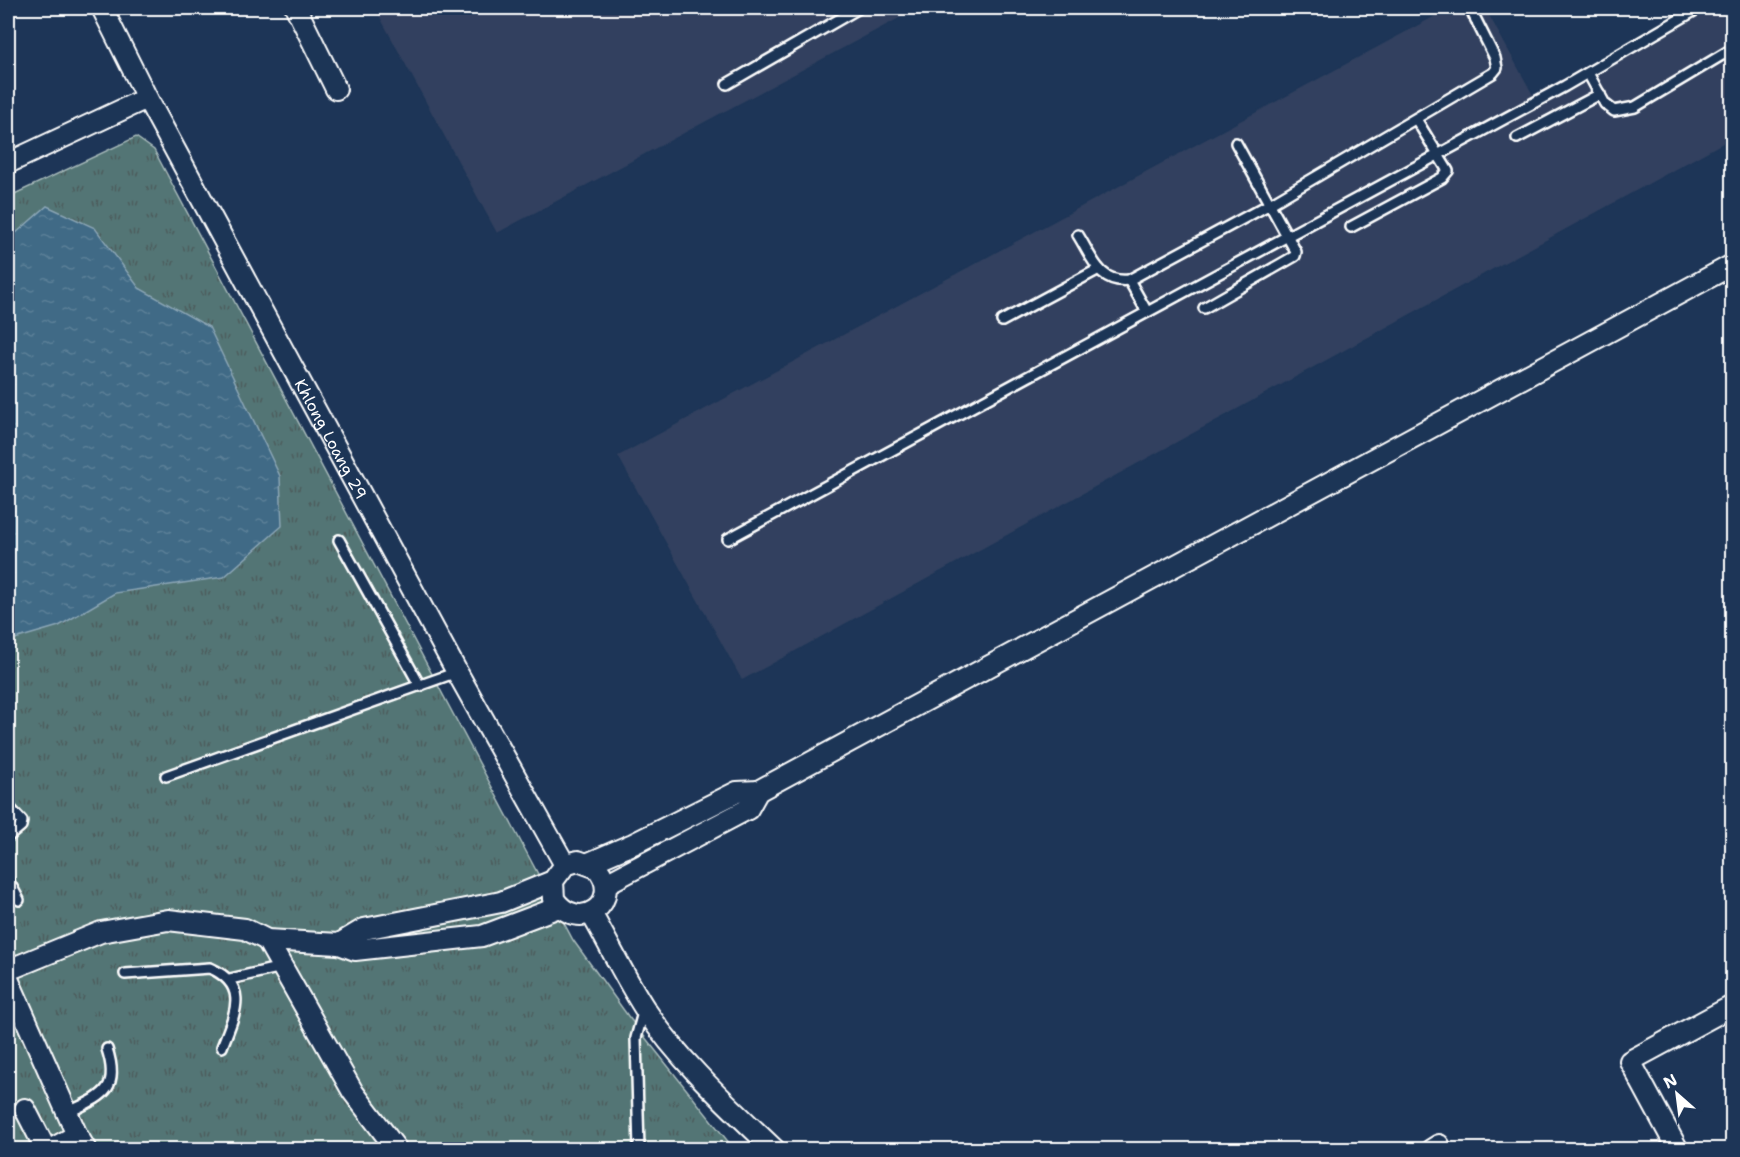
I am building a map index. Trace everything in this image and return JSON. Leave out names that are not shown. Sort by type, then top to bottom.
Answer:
[{"type":"street","name":"Khlong Loang 29","points":[[102,8],[147,98],[457,672],[559,873]]},
{"type":"street","points":[[296,8],[336,89]]},
{"type":"street","points":[[8,163],[147,98]]},
{"type":"street","points":[[589,863],[633,844],[737,792],[758,791],[1732,265]]},
{"type":"street","points":[[606,884],[748,809],[758,791]]},
{"type":"street","points":[[339,944],[364,929],[501,902],[578,861],[589,863],[597,868],[606,884],[601,905],[591,913],[579,916],[567,913],[559,907],[552,890],[559,873]]},
{"type":"street","points":[[8,970],[101,932],[168,920],[245,929],[267,940],[339,944],[355,950],[482,936],[559,907]]},
{"type":"street","points":[[591,913],[644,1008],[682,1056],[775,1149]]},
{"type":"street","points":[[267,940],[353,1092],[397,1149]]},
{"type":"street","points":[[8,979],[82,1142],[48,1149],[25,1109]]},
{"type":"street","points":[[1678,1149],[1630,1061],[1732,1006]]},
{"type":"street","points":[[1431,1149],[1439,1145],[1441,1149]]},
{"type":"lane","points":[[727,84],[859,8]]},
{"type":"lane","points":[[728,539],[1588,73],[1699,8]]},
{"type":"lane","points":[[1078,235],[1099,269],[1108,278],[1117,282],[1130,280],[1270,204],[1487,78],[1497,68],[1495,58],[1471,10]]},
{"type":"lane","points":[[1588,73],[1605,104],[1614,111],[1635,107],[1732,49]]},
{"type":"lane","points":[[1517,138],[1600,94]]},
{"type":"lane","points":[[1351,227],[1442,178],[1448,171],[1416,119]]},
{"type":"lane","points":[[1204,308],[1295,256],[1296,252],[1236,143]]},
{"type":"lane","points":[[1002,321],[1099,269]]},
{"type":"lane","points":[[1130,280],[1147,312]]},
{"type":"lane","points":[[339,540],[420,686]]},
{"type":"lane","points":[[166,776],[457,672]]},
{"type":"lane","points":[[8,806],[22,821],[21,826],[8,837]]},
{"type":"lane","points":[[8,880],[19,900]]},
{"type":"lane","points":[[230,979],[282,967]]},
{"type":"lane","points":[[126,974],[210,968],[230,979],[235,988],[235,1014],[222,1047]]},
{"type":"lane","points":[[639,1149],[636,1038],[644,1008]]},
{"type":"lane","points":[[67,1113],[102,1096],[111,1084],[114,1074],[107,1049]]},
{"type":"shaded area","points":[[375,8],[918,8],[497,233]]},
{"type":"shaded area","points":[[1450,8],[1485,8],[1533,95],[1694,8],[1732,8],[1732,138],[742,680],[618,456]]},
{"type":"green space","points":[[136,137],[154,150],[573,940],[628,1016],[734,1149],[8,1149],[8,197]]},
{"type":"water","points":[[47,206],[95,228],[139,288],[209,327],[280,476],[282,526],[224,577],[115,593],[59,626],[8,641],[8,240]]}]
